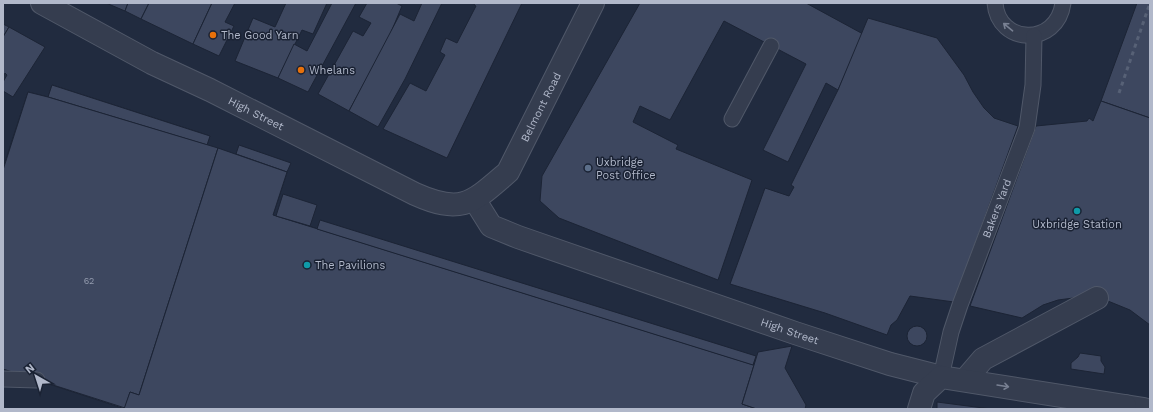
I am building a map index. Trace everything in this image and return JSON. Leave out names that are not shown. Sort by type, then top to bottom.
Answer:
[{"type":"street","name":"High Street","points":[[42,3],[152,63],[216,93],[421,197],[447,206],[475,200],[491,226],[518,237],[774,326],[890,364],[941,377],[1131,408]]},
{"type":"street","name":"Belmont Road","points":[[475,200],[508,172],[593,3]]},
{"type":"street","points":[[965,380],[983,359],[1097,298]]},
{"type":"street","points":[[919,409],[924,393],[941,377]]},
{"type":"lane","points":[[996,3],[996,11],[1002,22],[1011,30],[1022,35],[1034,36],[1051,28],[1061,12],[1063,3]]},
{"type":"lane","name":"Bakers Yard","points":[[941,377],[951,332],[960,305],[1027,128],[1033,85],[1034,36]]},
{"type":"lane","points":[[732,119],[771,46]]},
{"type":"lane","points":[[3,379],[37,380]]},
{"type":"building","points":[[106,3],[128,3],[125,11]]},
{"type":"building","points":[[128,3],[149,3],[141,19],[125,11]]},
{"type":"building","points":[[149,3],[212,3],[193,44],[141,19]]},
{"type":"building","name":"The Good Yarn","points":[[212,3],[235,3],[225,22],[234,26],[219,56],[193,44]]},
{"type":"building","points":[[286,3],[327,3],[313,34],[302,30],[278,78],[235,61],[253,18],[275,27]]},
{"type":"building","points":[[332,3],[356,3],[308,92],[278,78],[294,44],[307,51]]},
{"type":"building","points":[[367,3],[396,3],[402,6],[389,37],[349,111],[318,94],[353,31],[363,36],[371,23],[359,17]]},
{"type":"building","points":[[422,3],[442,3],[405,79],[378,127],[349,111],[400,14],[414,21]]},
{"type":"building","points":[[475,3],[522,3],[447,158],[383,129],[410,83],[426,91],[445,55],[440,52],[446,38],[457,43],[476,6],[474,5]]},
{"type":"building","points":[[640,3],[806,3],[863,34],[838,90],[826,83],[788,162],[763,150],[806,64],[724,21],[670,120],[640,106],[633,122],[678,145],[676,149],[752,180],[718,280],[559,218],[540,201],[542,176]]},
{"type":"building","points":[[1137,3],[1150,3],[1150,118],[1101,101]]},
{"type":"building","points":[[868,18],[937,38],[964,75],[984,108],[994,118],[1018,126],[954,302],[910,296],[897,320],[891,325],[887,335],[825,313],[730,284],[765,188],[789,196],[794,187],[791,185],[838,90]]},
{"type":"building","points":[[3,24],[9,27],[3,37]]},
{"type":"building","points":[[9,27],[45,47],[13,97],[3,91],[3,82],[7,75],[5,73],[3,77],[3,37]]},
{"type":"building","name":"The Pavilions","points":[[52,85],[210,136],[207,145],[287,172],[273,215],[754,365],[742,404],[757,409],[125,409],[3,369],[3,168],[28,92],[48,97]]},
{"type":"building","points":[[52,85],[210,136],[207,145],[48,97]]},
{"type":"building","points":[[28,92],[218,148],[139,395],[130,392],[125,408],[3,369],[3,170]]},
{"type":"building","name":"Uxbridge Station","points":[[1101,101],[1150,118],[1150,325],[1130,310],[1103,299],[1081,297],[1058,300],[1043,305],[1022,318],[970,306],[1036,126],[1087,121],[1089,118],[1093,121]]},
{"type":"building","points":[[239,145],[291,163],[287,172],[236,154]]},
{"type":"building","name":"The Pavilions","points":[[218,148],[287,172],[273,215],[754,365],[742,404],[757,409],[124,409],[130,392],[139,395]]},
{"type":"building","points":[[283,194],[317,205],[310,226],[276,216]]},
{"type":"building","points":[[320,220],[756,356],[753,365],[317,229]]},
{"type":"building","points":[[917,326],[924,329],[927,336],[924,343],[917,346],[910,343],[907,336],[910,329]]},
{"type":"building","points":[[792,346],[785,368],[806,405],[805,409],[757,409],[742,404],[758,352]]},
{"type":"building","points":[[1080,353],[1101,356],[1101,361],[1105,367],[1104,374],[1071,369],[1071,363]]},
{"type":"building","points":[[937,402],[991,409],[937,409]]},
{"type":"railway","points":[[1119,93],[1150,3]]},
{"type":"place","name":"The Good Yarn","points":[[213,35]]},
{"type":"place","name":"Whelans","points":[[301,70]]},
{"type":"place","name":"Uxbridge Post Office","points":[[588,168]]},
{"type":"place","name":"Uxbridge Station","points":[[1077,211]]},
{"type":"place","name":"The Pavilions","points":[[307,265]]}]
